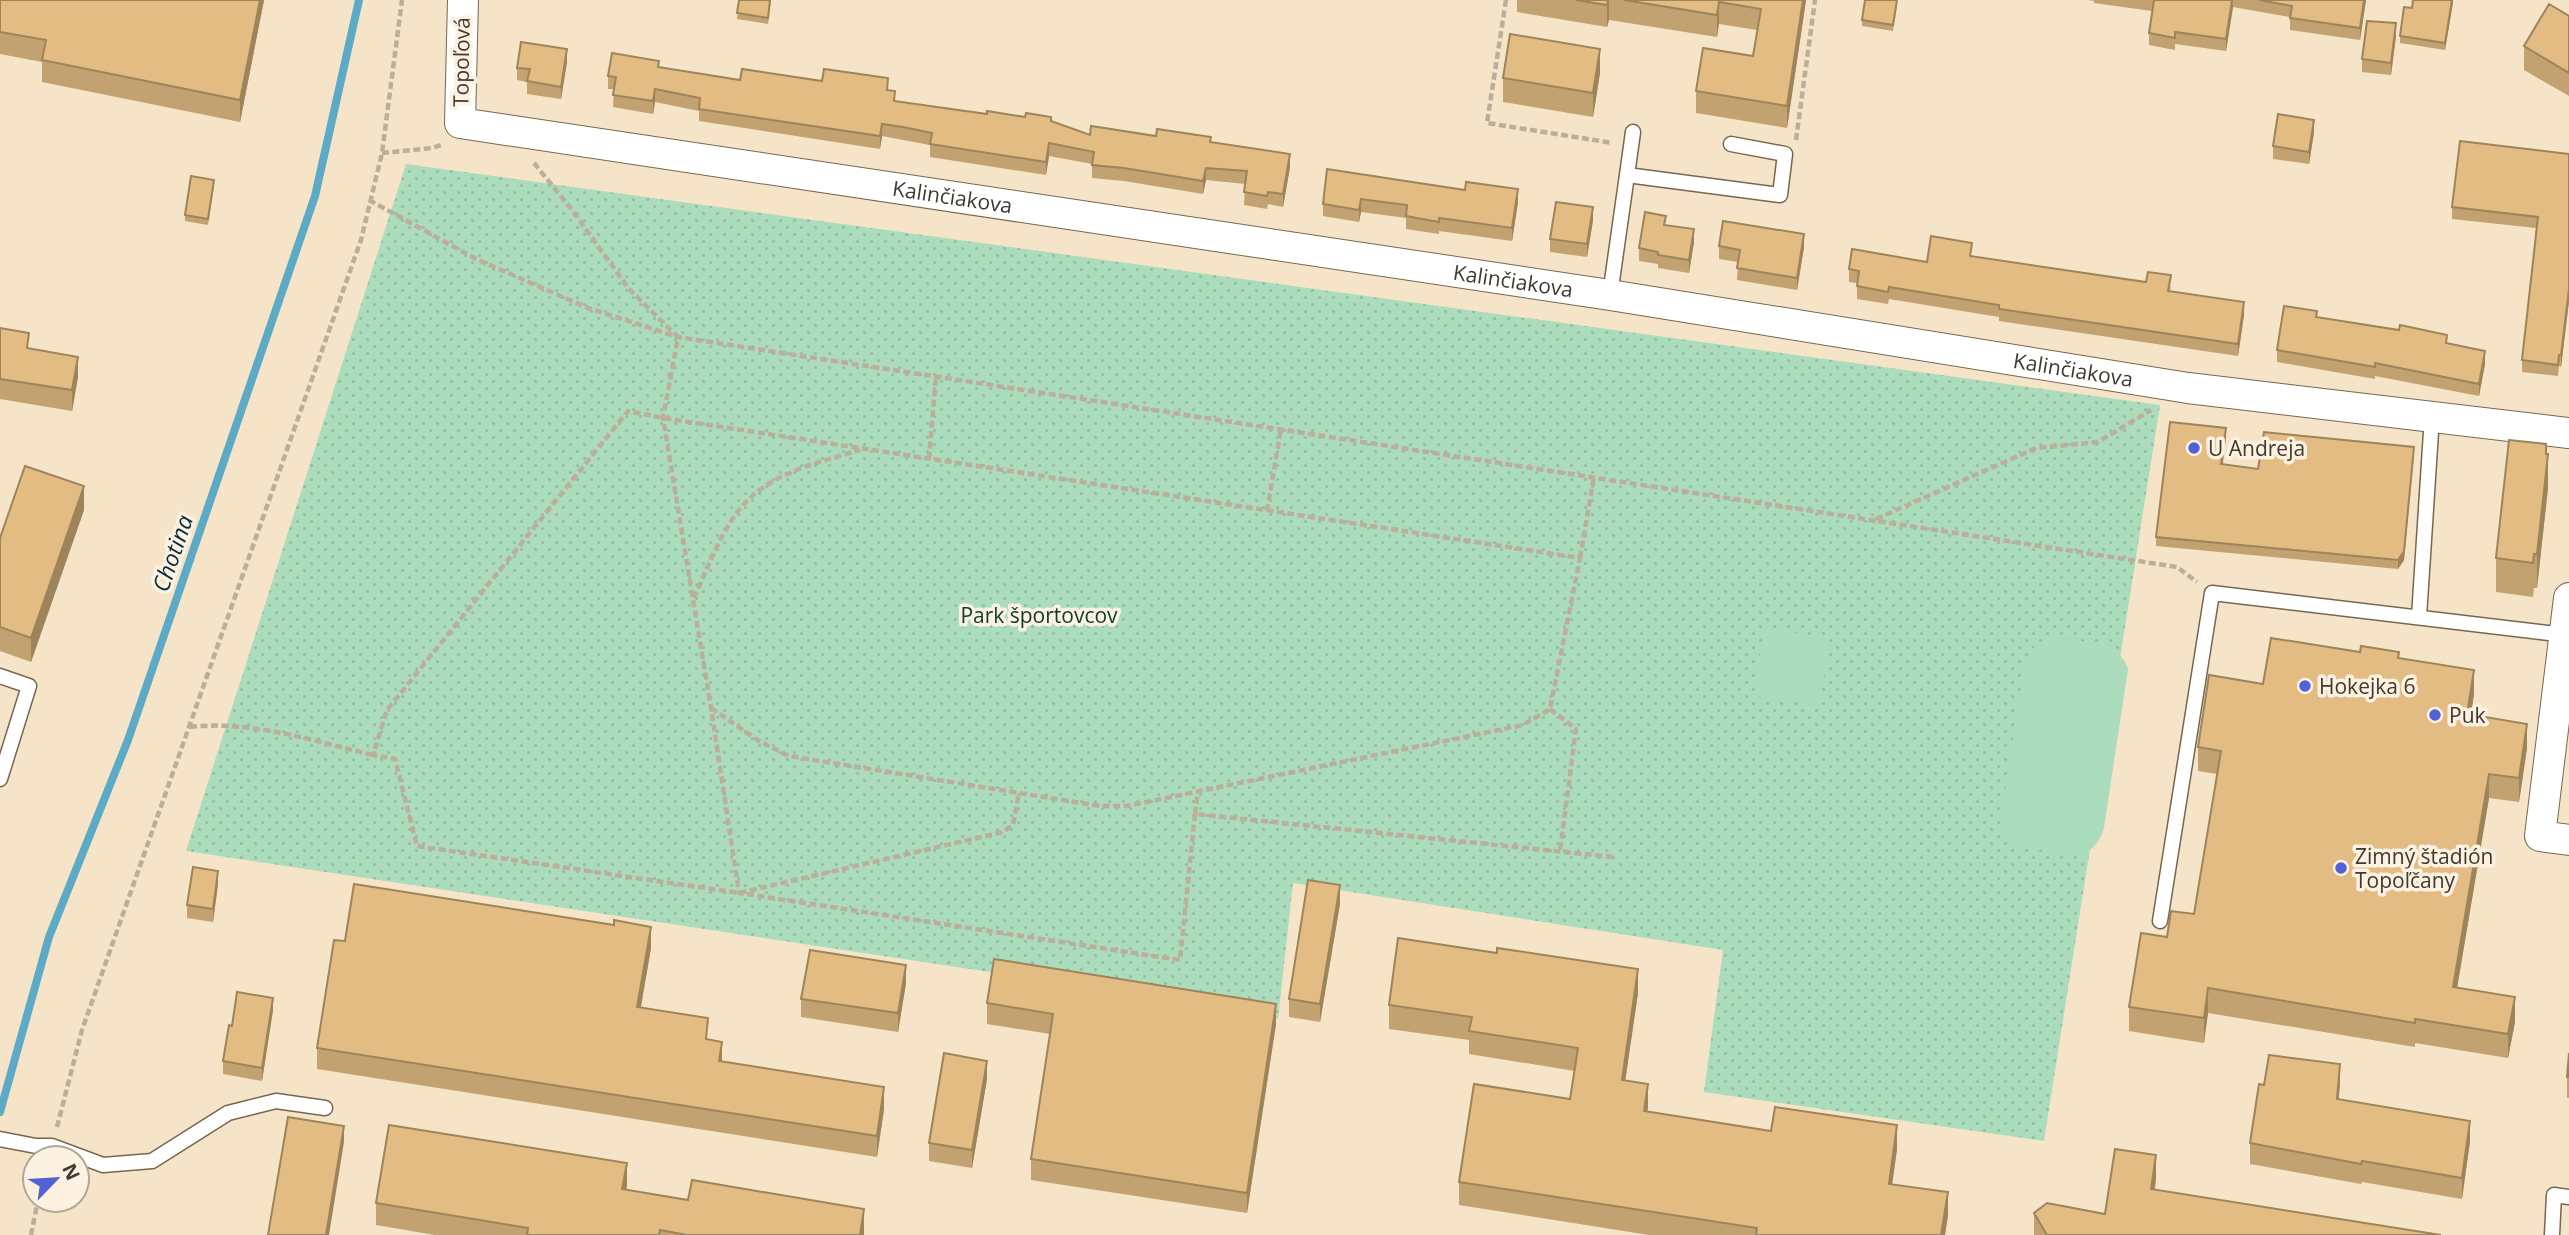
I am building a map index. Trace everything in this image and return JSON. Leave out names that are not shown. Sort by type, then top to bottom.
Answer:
[{"type":"street","name":"Topoľová","points":[[460,123],[463,0]]},
{"type":"street","name":"Kalinčiakova","points":[[460,123],[1610,295],[2188,388],[2569,433]]},
{"type":"street","points":[[2569,598],[2540,836],[2569,840]]},
{"type":"lane","points":[[1610,295],[1632,139]]},
{"type":"lane","points":[[1627,175],[1780,195],[1785,154],[1731,144]]},
{"type":"lane","points":[[2419,617],[2432,416]]},
{"type":"lane","points":[[2160,921],[2212,593],[2565,635]]},
{"type":"lane","points":[[0,676],[29,686],[0,779]]},
{"type":"lane","points":[[91,1161],[103,1165],[152,1161],[228,1113],[276,1101],[325,1108]]},
{"type":"lane","points":[[0,1139],[26,1144]]},
{"type":"lane","points":[[2552,1235],[2553,1195],[2569,1197]]},
{"type":"path","points":[[53,1144],[82,1030],[361,240],[382,153],[402,0]]},
{"type":"path","points":[[1506,0],[1487,124],[1632,139]]},
{"type":"path","points":[[1785,154],[1796,141],[1815,0]]},
{"type":"path","points":[[382,153],[432,148],[457,140],[460,123]]},
{"type":"path","points":[[513,132],[629,289],[678,337]]},
{"type":"path","points":[[369,200],[476,259],[588,308],[678,337],[2177,567],[2212,593]]},
{"type":"path","points":[[678,337],[663,418],[739,893]]},
{"type":"path","points":[[929,459],[936,377]]},
{"type":"path","points":[[1873,520],[2036,448],[2098,442],[2188,388]]},
{"type":"path","points":[[373,755],[387,710],[628,411],[1580,558]]},
{"type":"path","points":[[1267,511],[1281,429]]},
{"type":"path","points":[[693,599],[722,538],[751,496],[775,480],[804,466],[864,449]]},
{"type":"path","points":[[711,708],[760,741],[789,756],[1100,806],[1127,806],[1523,725],[1550,709],[1594,477]]},
{"type":"path","points":[[1550,709],[1576,729],[1560,851]]},
{"type":"path","points":[[190,727],[216,724],[248,727],[395,759],[417,846],[1180,960],[1198,792]]},
{"type":"path","points":[[739,893],[1003,831],[1013,825],[1019,793]]},
{"type":"path","points":[[1195,814],[1613,857]]},
{"type":"path","points":[[32,1235],[36,1214]]},
{"type":"green space","name":"Park športovcov","points":[[406,164],[2160,405],[2044,1141],[1704,1092],[1723,950],[1293,883],[1278,1019],[1003,974],[186,851]]},
{"type":"green space","points":[[1764,628],[1830,639],[1819,706],[1754,696]]},
{"type":"green space","points":[[2054,638],[2098,644],[2108,648],[2117,652],[2128,669],[2104,828],[2095,846],[2074,854],[2018,844],[2008,837],[2000,822],[2025,664],[2035,646]]},
{"type":"building","points":[[0,0],[260,0],[240,100],[42,60],[46,40],[0,32]]},
{"type":"building","points":[[739,0],[770,0],[768,18],[737,13]]},
{"type":"building","points":[[1576,0],[1608,0],[1607,5]]},
{"type":"building","points":[[1624,0],[1803,0],[1787,106],[1696,91],[1703,48],[1753,56],[1761,9],[1719,2],[1717,15]]},
{"type":"building","points":[[1865,0],[1897,0],[1893,25],[1862,20]]},
{"type":"building","points":[[2154,0],[2232,0],[2226,39],[2175,32],[2175,38],[2149,33]]},
{"type":"building","points":[[2259,0],[2364,0],[2360,28],[2290,18],[2292,6]]},
{"type":"building","points":[[2413,0],[2452,0],[2445,43],[2400,36],[2404,7],[2412,8]]},
{"type":"building","points":[[2549,4],[2569,16],[2569,73],[2524,46]]},
{"type":"building","points":[[2367,21],[2396,23],[2391,63],[2362,59]]},
{"type":"building","points":[[1510,34],[1600,49],[1593,93],[1503,78]]},
{"type":"building","points":[[521,42],[567,49],[561,87],[527,81],[530,69],[517,68]]},
{"type":"building","points":[[612,53],[659,61],[658,67],[740,80],[742,69],[822,81],[824,69],[888,78],[887,90],[895,91],[894,101],[987,114],[987,111],[1025,117],[1026,113],[1051,117],[1051,121],[1090,135],[1091,126],[1156,136],[1157,129],[1211,137],[1210,142],[1290,154],[1283,194],[1268,192],[1267,196],[1244,192],[1247,171],[1206,168],[1203,181],[1092,165],[1094,152],[1049,143],[1046,162],[930,144],[932,133],[903,127],[882,124],[880,136],[699,109],[700,98],[655,89],[653,101],[613,95],[616,77],[608,76]]},
{"type":"building","points":[[2278,114],[2314,120],[2309,152],[2273,146]]},
{"type":"building","points":[[2460,141],[2569,154],[2569,289],[2558,365],[2522,360],[2538,217],[2452,207]]},
{"type":"building","points":[[1327,169],[1465,190],[1466,182],[1518,189],[1512,228],[1439,218],[1439,222],[1406,216],[1407,205],[1361,199],[1359,210],[1323,204]]},
{"type":"building","points":[[191,176],[214,180],[208,219],[185,215]]},
{"type":"building","points":[[1556,202],[1593,207],[1587,244],[1550,239]]},
{"type":"building","points":[[1645,212],[1666,216],[1664,225],[1694,229],[1689,260],[1658,255],[1658,252],[1639,248]]},
{"type":"building","points":[[1723,221],[1804,234],[1797,278],[1737,268],[1740,250],[1719,246]]},
{"type":"building","points":[[1931,236],[1972,243],[1970,256],[2146,282],[2148,272],[2171,275],[2168,291],[2244,302],[2238,344],[1999,309],[1999,305],[1889,287],[1888,292],[1857,286],[1859,271],[1849,269],[1852,249],[1927,262]]},
{"type":"building","points":[[2284,306],[2317,311],[2316,317],[2399,330],[2400,325],[2447,335],[2446,343],[2485,351],[2479,384],[2375,363],[2375,367],[2277,350]]},
{"type":"building","points":[[0,328],[29,333],[27,348],[78,357],[72,390],[0,379]]},
{"type":"building","points":[[2170,422],[2226,428],[2221,464],[2258,469],[2264,432],[2414,447],[2404,551],[2398,560],[2156,537]]},
{"type":"building","points":[[2509,440],[2546,444],[2548,454],[2537,554],[2534,554],[2533,563],[2496,558]]},
{"type":"building","points":[[25,466],[84,486],[31,638],[0,627],[0,538]]},
{"type":"building","name":"Zimný štadión Topoľčany","points":[[2271,638],[2360,652],[2361,646],[2399,652],[2398,658],[2474,670],[2467,714],[2527,724],[2519,778],[2489,774],[2453,987],[2515,997],[2508,1034],[2415,1019],[2415,1023],[2208,988],[2204,1018],[2129,1007],[2141,933],[2167,937],[2171,911],[2194,914],[2221,751],[2198,747],[2209,675],[2263,684]]},
{"type":"building","points":[[193,867],[218,871],[213,909],[187,905]]},
{"type":"building","points":[[1308,880],[1340,885],[1320,1004],[1289,999]]},
{"type":"building","points":[[354,884],[614,925],[614,920],[651,927],[637,1007],[708,1018],[706,1039],[722,1042],[719,1061],[884,1087],[877,1136],[317,1048],[334,940],[345,941]]},
{"type":"building","points":[[1398,938],[1497,953],[1497,948],[1638,969],[1622,1080],[1648,1084],[1644,1111],[1771,1131],[1775,1107],[1897,1125],[1889,1184],[1948,1192],[1941,1235],[1756,1235],[1757,1228],[1459,1182],[1474,1084],[1570,1099],[1578,1048],[1469,1031],[1472,1017],[1389,1005]]},
{"type":"building","points":[[810,950],[906,965],[898,1013],[801,999]]},
{"type":"building","points":[[994,959],[1276,1004],[1247,1193],[1031,1159],[1053,1014],[987,1003]]},
{"type":"building","points":[[237,992],[273,998],[262,1068],[223,1061]]},
{"type":"building","points":[[944,1053],[987,1061],[972,1150],[929,1143]]},
{"type":"building","points":[[2269,1055],[2340,1064],[2337,1099],[2470,1121],[2462,1178],[2362,1161],[2361,1164],[2250,1143],[2259,1084],[2264,1085]]},
{"type":"building","points":[[288,1117],[344,1126],[326,1235],[268,1235]]},
{"type":"building","points":[[389,1125],[627,1163],[622,1189],[688,1200],[692,1180],[864,1209],[860,1235],[687,1235],[660,1230],[659,1235],[527,1235],[528,1228],[376,1203]]},
{"type":"building","points":[[2115,1149],[2156,1155],[2151,1189],[2441,1235],[2047,1235],[2034,1213],[2047,1203],[2105,1214]]},
{"type":"waterway","name":"Chotina","points":[[0,1112],[49,937],[128,740],[315,196],[359,0]]},
{"type":"place","name":"U Andreja","points":[[2194,448]]},
{"type":"place","name":"Hokejka 6","points":[[2305,686]]},
{"type":"place","name":"Puk","points":[[2435,715]]},
{"type":"place","name":"Zimný štadión Topoľčany","points":[[2341,868]]}]
